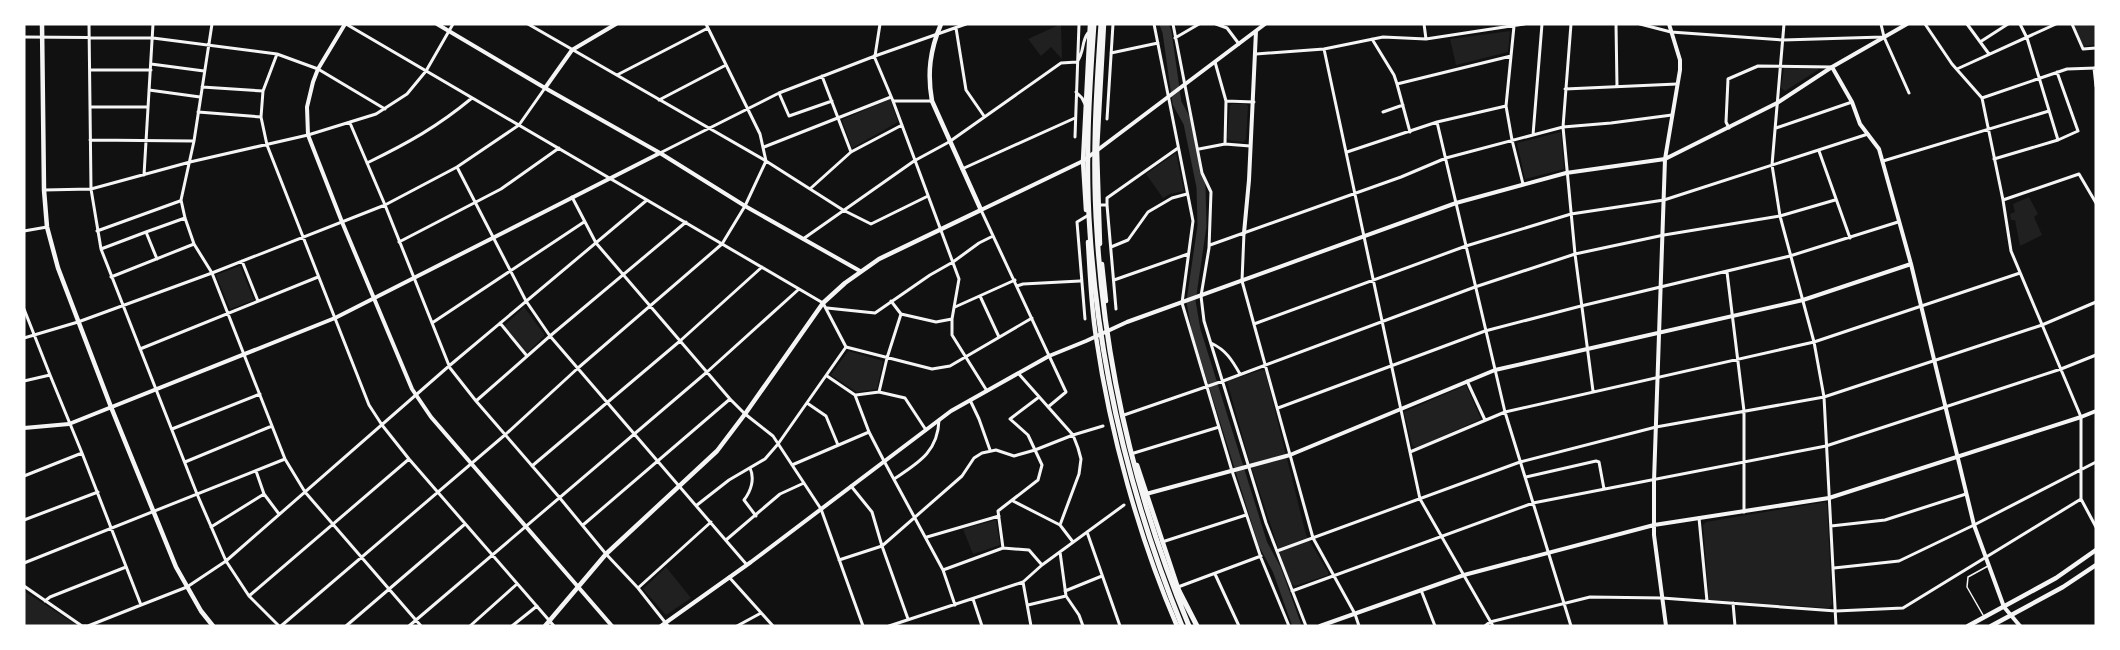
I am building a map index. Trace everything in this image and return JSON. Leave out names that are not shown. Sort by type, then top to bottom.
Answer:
[{"type":"highway","points":[[1092,24],[1088,185],[1093,266],[1100,324],[1112,403],[1123,451],[1179,626]]},
{"type":"highway","points":[[1103,24],[1095,134],[1095,187],[1100,277],[1111,360],[1143,498],[1189,626]]},
{"type":"highway","points":[[1168,572],[1196,626]]},
{"type":"main road","points":[[42,24],[44,190],[47,227],[58,268],[111,407],[186,587],[213,626]]},
{"type":"main road","points":[[545,626],[606,554],[717,451],[824,305],[860,271],[879,259],[981,210],[949,142],[932,101],[928,83],[928,69],[941,24]]},
{"type":"main road","points":[[1092,24],[1083,161],[1091,295],[1096,337],[1127,480],[1158,577],[1179,626]]},
{"type":"main road","points":[[1103,24],[1097,150],[1100,248],[1109,330],[1124,415],[1146,494],[1178,588],[1196,626]]},
{"type":"main road","points":[[1968,626],[2056,578],[2096,550]]},
{"type":"main road","points":[[1991,626],[2063,587],[2096,564]]},
{"type":"street","points":[[88,24],[90,189],[101,249],[197,494],[226,561],[249,596],[280,626],[470,463],[506,435],[578,368],[722,244],[745,206],[766,161],[764,147],[747,108],[707,26],[617,75]]},
{"type":"street","points":[[144,175],[153,24]]},
{"type":"street","points":[[212,24],[194,141],[181,201],[184,218],[194,244],[212,273],[285,459],[305,492],[421,626]]},
{"type":"street","points":[[612,626],[431,417],[412,389],[308,135],[307,107],[313,82],[318,69],[346,24],[824,305],[875,313],[930,274],[993,236]]},
{"type":"street","points":[[437,24],[660,153],[745,206],[860,271]]},
{"type":"street","points":[[44,190],[90,189],[190,162],[308,135],[350,123],[385,109],[407,94],[426,71],[453,24]]},
{"type":"street","points":[[528,24],[766,161],[843,210],[871,224],[928,196]]},
{"type":"street","points":[[602,24],[605,30]]},
{"type":"street","points":[[24,338],[78,322],[342,222],[385,205],[457,167],[519,125],[572,50],[616,24]]},
{"type":"street","points":[[880,24],[874,56],[893,99],[959,279],[952,319],[952,335],[987,391]]},
{"type":"street","points":[[24,428],[69,424],[334,318],[778,93],[966,24]]},
{"type":"street","points":[[1075,137],[1079,24]]},
{"type":"street","points":[[1107,119],[1113,24]]},
{"type":"street","points":[[1154,24],[1192,221],[1183,302],[1246,515],[1288,626]]},
{"type":"street","points":[[1173,24],[1183,86],[1202,172],[1211,192],[1209,245],[1200,296],[1204,321],[1266,523],[1306,626]]},
{"type":"street","points":[[1175,38],[1199,24]]},
{"type":"street","points":[[1216,24],[1227,28],[1239,44]]},
{"type":"street","points":[[1255,24],[1254,102],[1242,281],[1313,538],[1355,614],[1359,626]]},
{"type":"street","points":[[1048,407],[1066,392],[981,210],[1083,161],[1265,24]]},
{"type":"street","points":[[1424,24],[1426,39]]},
{"type":"street","points":[[1256,54],[1324,49],[1383,37],[1426,39],[1524,24]]},
{"type":"street","points":[[1533,135],[1542,24]]},
{"type":"street","points":[[1571,24],[1563,127],[1575,254],[1593,391]]},
{"type":"street","points":[[1616,24],[1617,87]]},
{"type":"street","points":[[1640,24],[1671,32],[1783,40],[1884,37]]},
{"type":"street","points":[[1666,626],[1654,525],[1654,481],[1665,159],[1679,84],[1680,60],[1669,24]]},
{"type":"street","points":[[1784,24],[1772,165],[1780,216],[1814,342],[1824,397],[1836,626]]},
{"type":"street","points":[[1881,24],[1884,37],[1909,93]]},
{"type":"street","points":[[661,626],[667,624],[747,565],[939,420],[1049,356],[1183,302],[1456,203],[1566,173],[1665,159],[1777,103],[1832,67],[1907,24]]},
{"type":"street","points":[[1925,24],[1956,69],[1982,98],[2011,251],[2081,417],[2081,499],[2096,527]]},
{"type":"street","points":[[1966,24],[1989,54]]},
{"type":"street","points":[[1980,42],[2008,24]]},
{"type":"street","points":[[2020,24],[2058,140]]},
{"type":"street","points":[[1956,69],[2056,24]]},
{"type":"street","points":[[2072,24],[2083,49],[2096,48]]},
{"type":"street","points":[[1514,26],[1506,105],[1523,184]]},
{"type":"street","points":[[956,27],[966,90],[984,116]]},
{"type":"street","points":[[1077,62],[1082,55],[1084,38],[1090,31]]},
{"type":"street","points":[[24,37],[153,38],[277,54],[318,69],[385,109]]},
{"type":"street","points":[[1372,39],[1394,75],[1410,132]]},
{"type":"street","points":[[1111,53],[1158,43]]},
{"type":"street","points":[[1324,49],[1420,499],[1493,626]]},
{"type":"street","points":[[277,54],[263,91],[261,117],[267,146],[369,405],[382,426],[409,459],[554,626]]},
{"type":"street","points":[[1397,84],[1511,56]]},
{"type":"street","points":[[803,239],[914,161],[949,142],[1061,63],[1077,62]]},
{"type":"street","points":[[1215,62],[1226,101],[1225,144]]},
{"type":"street","points":[[151,64],[204,71]]},
{"type":"street","points":[[659,100],[726,65]]},
{"type":"street","points":[[1729,128],[1726,122],[1728,79],[1758,66],[1832,67]]},
{"type":"street","points":[[1832,67],[1852,102],[1860,124],[1880,149],[1911,264],[1974,525],[2004,607],[2020,626]]},
{"type":"street","points":[[1982,98],[2067,69],[2095,68],[2096,86]]},
{"type":"street","points":[[90,70],[151,70]]},
{"type":"street","points":[[1994,159],[2058,140],[2078,131],[2057,72]]},
{"type":"street","points":[[822,76],[851,152]]},
{"type":"street","points":[[1565,89],[1679,84]]},
{"type":"street","points":[[202,87],[263,91]]},
{"type":"street","points":[[149,90],[200,97]]},
{"type":"street","points":[[1076,92],[1086,106]]},
{"type":"street","points":[[778,93],[789,116],[832,102]]},
{"type":"street","points":[[367,164],[415,140],[444,122],[472,98]]},
{"type":"street","points":[[764,147],[893,99],[932,101]]},
{"type":"street","points":[[1226,101],[1254,102]]},
{"type":"street","points":[[1776,128],[1852,102]]},
{"type":"street","points":[[1383,112],[1403,105]]},
{"type":"street","points":[[1347,153],[1437,122],[1506,105]]},
{"type":"street","points":[[90,107],[148,107]]},
{"type":"street","points":[[1883,161],[2049,111]]},
{"type":"street","points":[[198,112],[261,117]]},
{"type":"street","points":[[1209,245],[1446,158],[1563,127],[1674,115]]},
{"type":"street","points":[[962,169],[1075,118]]},
{"type":"street","points":[[1437,122],[1504,412],[1571,626]]},
{"type":"street","points":[[350,123],[450,366],[476,401],[667,624]]},
{"type":"street","points":[[811,188],[851,152],[902,125]]},
{"type":"street","points":[[1254,324],[1466,246],[1571,214],[1664,200],[1868,134]]},
{"type":"street","points":[[90,140],[194,141]]},
{"type":"street","points":[[1198,149],[1225,144],[1251,146]]},
{"type":"street","points":[[399,242],[501,189],[559,148]]},
{"type":"street","points":[[1116,309],[1107,198],[1178,148]]},
{"type":"street","points":[[1819,150],[1850,238]]},
{"type":"street","points":[[457,167],[526,301],[549,336],[747,565]]},
{"type":"street","points":[[2003,200],[2079,174],[2096,203]]},
{"type":"street","points":[[1110,247],[1128,240],[1148,212],[1166,200],[1187,194]]},
{"type":"street","points":[[572,197],[596,243],[730,399],[773,436],[821,509],[863,626]]},
{"type":"street","points":[[24,586],[82,626],[88,626],[186,587],[226,561],[500,323],[647,200]]},
{"type":"street","points":[[1124,415],[1222,381],[1475,286],[1575,254],[1664,235],[1780,216],[1836,200]]},
{"type":"street","points":[[97,231],[181,201]]},
{"type":"street","points":[[1099,205],[1107,206]]},
{"type":"street","points":[[1085,319],[1077,222],[1087,216]]},
{"type":"street","points":[[101,249],[184,218]]},
{"type":"street","points":[[432,324],[584,222]]},
{"type":"street","points":[[476,401],[549,336],[686,222]]},
{"type":"street","points":[[1278,408],[1485,331],[1790,256],[1898,222]]},
{"type":"street","points":[[24,231],[47,227]]},
{"type":"street","points":[[146,232],[157,258]]},
{"type":"street","points":[[111,277],[194,244]]},
{"type":"street","points":[[1113,280],[1188,254]]},
{"type":"street","points":[[242,261],[258,301]]},
{"type":"street","points":[[1146,494],[1290,455],[1495,370],[1803,300],[1911,264]]},
{"type":"street","points":[[532,466],[762,267]]},
{"type":"street","points":[[1726,272],[1744,411],[1744,512]]},
{"type":"street","points":[[1410,452],[1504,412],[1814,342],[2021,273]]},
{"type":"street","points":[[140,349],[318,277]]},
{"type":"street","points":[[955,307],[1015,280]]},
{"type":"street","points":[[1017,286],[1081,283]]},
{"type":"street","points":[[1081,283],[1091,295]]},
{"type":"street","points":[[409,626],[707,372],[799,289]]},
{"type":"street","points":[[980,296],[999,338]]},
{"type":"street","points":[[891,301],[901,314],[936,322],[952,319]]},
{"type":"street","points":[[1277,551],[1520,462],[1656,427],[1824,397],[2042,325],[2096,302]]},
{"type":"street","points":[[824,305],[846,347],[932,369],[950,366],[1032,318]]},
{"type":"street","points":[[24,309],[141,604]]},
{"type":"street","points":[[879,392],[901,314]]},
{"type":"street","points":[[500,323],[527,356]]},
{"type":"street","points":[[1211,343],[1223,349],[1240,374]]},
{"type":"street","points":[[697,505],[729,480],[765,459],[846,347]]},
{"type":"street","points":[[1292,591],[1533,503],[1826,446],[2061,369],[2096,355]]},
{"type":"street","points":[[1018,374],[1073,435],[1081,459],[1079,474],[1060,525]]},
{"type":"street","points":[[24,381],[50,375]]},
{"type":"street","points":[[827,376],[855,395],[869,432],[943,570],[955,605]]},
{"type":"street","points":[[1467,381],[1485,420]]},
{"type":"street","points":[[855,395],[879,392],[905,398],[926,430]]},
{"type":"street","points":[[172,429],[260,394]]},
{"type":"street","points":[[1003,548],[998,511],[1038,480],[1042,465],[1028,435],[1010,419],[1039,397]]},
{"type":"street","points":[[583,525],[730,399]]},
{"type":"street","points":[[970,400],[980,419],[990,450]]},
{"type":"street","points":[[807,403],[826,416],[838,445]]},
{"type":"street","points":[[1320,626],[1464,575],[1654,525],[1829,498],[2096,411]]},
{"type":"street","points":[[893,479],[924,459],[939,432],[939,420]]},
{"type":"street","points":[[185,463],[272,426]]},
{"type":"street","points":[[839,560],[882,546],[962,476],[974,458],[990,450],[1014,456],[1103,426]]},
{"type":"street","points":[[1134,453],[1219,427]]},
{"type":"street","points":[[792,465],[869,432]]},
{"type":"street","points":[[24,476],[82,453]]},
{"type":"street","points":[[24,563],[285,459]]},
{"type":"street","points":[[249,596],[409,459]]},
{"type":"street","points":[[1525,477],[1596,461],[1599,462],[1604,489]]},
{"type":"street","points":[[1833,568],[1899,561],[2096,462]]},
{"type":"street","points":[[750,468],[753,475],[749,494],[744,500],[756,516]]},
{"type":"street","points":[[256,471],[264,494],[280,515]]},
{"type":"street","points":[[726,540],[780,494],[804,483]]},
{"type":"street","points":[[851,486],[872,512],[908,619]]},
{"type":"street","points":[[24,520],[98,492]]},
{"type":"street","points":[[211,526],[264,494]]},
{"type":"street","points":[[1831,526],[1885,520],[1966,494]]},
{"type":"street","points":[[1485,626],[1490,622],[1590,597],[1662,598],[1836,610],[1903,608],[2081,499]]},
{"type":"street","points":[[1013,501],[1060,525],[1073,542]]},
{"type":"street","points":[[889,626],[1023,582],[1060,551],[1124,505]]},
{"type":"street","points":[[1161,542],[1246,515]]},
{"type":"street","points":[[927,537],[999,516]]},
{"type":"street","points":[[1699,519],[1707,601]]},
{"type":"street","points":[[638,588],[711,522]]},
{"type":"street","points":[[346,626],[465,524]]},
{"type":"street","points":[[1087,532],[1120,626]]},
{"type":"street","points":[[943,570],[1003,548],[1029,550],[1042,565]]},
{"type":"street","points":[[1060,551],[1065,593],[1083,626]]},
{"type":"street","points":[[1178,588],[1261,556]]},
{"type":"street","points":[[45,601],[127,567]]},
{"type":"street","points":[[1215,574],[1239,626]]},
{"type":"street","points":[[1028,605],[1065,593],[1102,576]]},
{"type":"street","points":[[729,577],[773,626]]},
{"type":"street","points":[[1023,582],[1031,626]]},
{"type":"street","points":[[470,626],[517,585]]},
{"type":"street","points":[[1421,590],[1435,626]]},
{"type":"street","points":[[973,599],[982,626]]},
{"type":"street","points":[[1733,603],[1735,626]]},
{"type":"street","points":[[512,626],[537,606]]},
{"type":"street","points":[[737,626],[761,613]]},
{"type":"lane","points":[[1984,617],[1967,587],[1968,577],[1989,566]]},
{"type":"shaded area","points":[[1061,24],[1062,59],[1051,47],[1041,56],[1028,39]]},
{"type":"shaded area","points":[[2070,24],[2096,24],[2096,45],[2083,46]]},
{"type":"shaded area","points":[[1510,31],[1508,52],[1456,65],[1450,39]]},
{"type":"shaded area","points":[[1786,66],[1817,67],[1818,70],[1785,91],[1781,88]]},
{"type":"shaded area","points":[[890,99],[898,122],[852,148],[842,120]]},
{"type":"shaded area","points":[[1230,105],[1248,106],[1244,142],[1227,138]]},
{"type":"shaded area","points":[[1561,132],[1564,169],[1525,179],[1517,143]]},
{"type":"shaded area","points":[[1176,153],[1184,191],[1163,198],[1146,174]]},
{"type":"shaded area","points":[[2029,197],[2038,214],[2034,217],[2042,235],[2020,246],[2015,220],[2011,220],[2010,214],[2015,212],[2013,204]]},
{"type":"shaded area","points":[[240,266],[254,300],[230,309],[216,275]]},
{"type":"shaded area","points":[[524,307],[544,334],[527,353],[504,326]]},
{"type":"shaded area","points":[[848,351],[883,361],[877,389],[857,392],[831,375]]},
{"type":"shaded area","points":[[1265,371],[1306,535],[1328,572],[1328,575],[1295,586],[1290,583],[1250,463],[1227,381]]},
{"type":"shaded area","points":[[1466,385],[1481,419],[1416,448],[1412,445],[1404,412]]},
{"type":"shaded area","points":[[1825,502],[1827,504],[1832,604],[1829,608],[1709,600],[1703,525],[1706,522]]},
{"type":"shaded area","points":[[996,520],[1000,545],[973,554],[963,529]]},
{"type":"shaded area","points":[[666,567],[691,598],[666,615],[643,589]]},
{"type":"shaded area","points":[[24,591],[78,626],[24,626]]},
{"type":"waterway","points":[[1164,24],[1177,103],[1188,123],[1201,187],[1202,226],[1191,301],[1196,330],[1263,544],[1277,570],[1297,626]]}]
